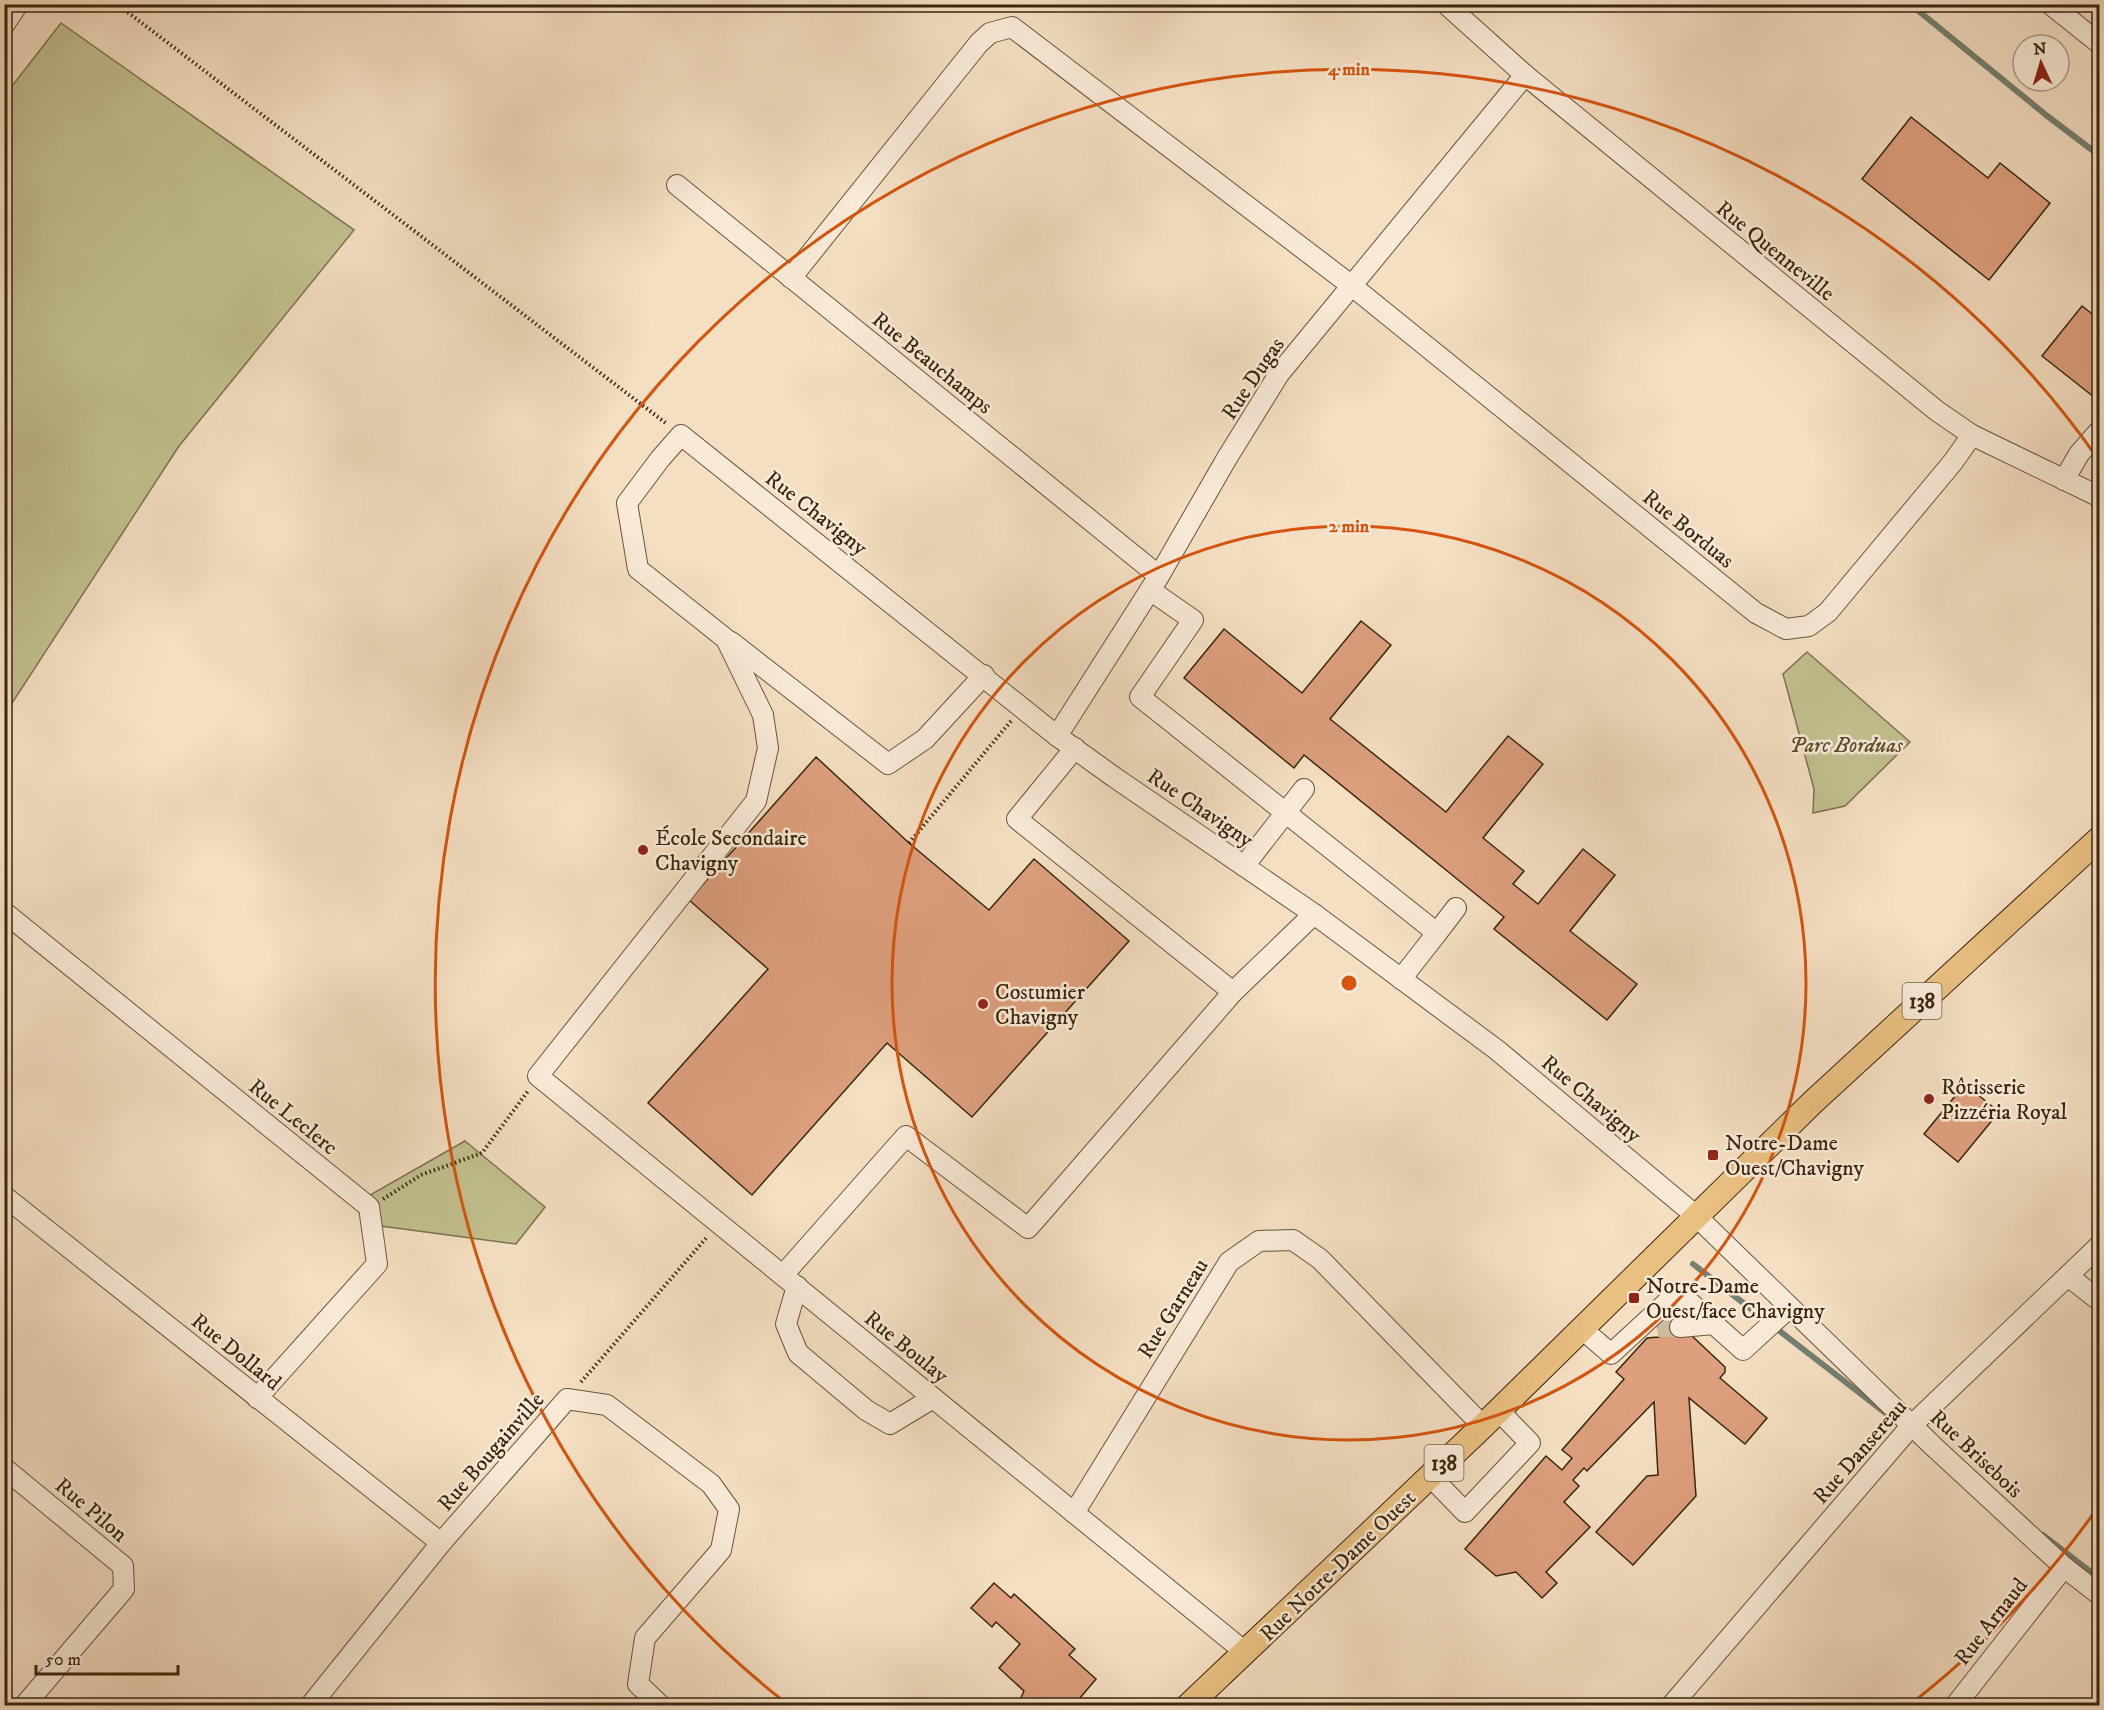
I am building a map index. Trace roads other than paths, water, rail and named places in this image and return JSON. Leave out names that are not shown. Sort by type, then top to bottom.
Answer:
[{"type":"main road","name":"Rue Notre-Dame Ouest","points":[[1188,1706],[1430,1476],[1695,1215],[1835,1081],[2100,838]]},
{"type":"main road","name":"Rue Notre-Dame Ouest","points":[[2031,902],[2100,854]]},
{"type":"street","points":[[4,24],[18,4]]},
{"type":"street","name":"Rue Quenneville","points":[[1446,4],[1526,75],[1923,401],[1972,435],[2100,497]]},
{"type":"street","points":[[2050,4],[2100,44]]},
{"type":"street","name":"Rue Borduas","points":[[791,278],[979,43],[990,33],[1012,27],[1352,285],[1756,613],[1786,629],[1809,626],[1828,612],[1953,462],[1972,435]]},
{"type":"street","name":"Rue Dugas","points":[[1058,736],[1154,583],[1279,374],[1526,75]]},
{"type":"street","name":"Rue Beauchamps","points":[[676,185],[791,278],[1154,583],[1193,620],[1140,697],[1286,813]]},
{"type":"street","points":[[2064,480],[2079,454],[2100,430]]},
{"type":"street","name":"Rue Chavigny","points":[[726,639],[638,569],[627,503],[681,435],[1058,736],[1314,914],[1497,1050],[1695,1215]]},
{"type":"street","points":[[726,639],[888,764],[925,739],[984,675]]},
{"type":"street","name":"Rue Boulay","points":[[726,639],[763,715],[768,748],[756,801],[538,1077],[1245,1652]]},
{"type":"street","points":[[1075,748],[1017,819],[1233,992]]},
{"type":"street","points":[[1244,866],[1304,789]]},
{"type":"street","points":[[1286,813],[1437,933]]},
{"type":"street","points":[[1401,979],[1456,908]]},
{"type":"street","name":"Rue Leclerc","points":[[4,912],[369,1207],[377,1264],[257,1398]]},
{"type":"street","points":[[933,1398],[890,1425],[866,1410],[798,1353],[786,1324],[790,1281],[906,1136],[1028,1228],[1233,992],[1314,914]]},
{"type":"street","name":"Rue Dollard","points":[[4,1196],[441,1543]]},
{"type":"street","name":"Rue Brisebois","points":[[1695,1215],[1912,1425],[2064,1567],[2100,1595]]},
{"type":"street","name":"Rue Garneau","points":[[1074,1512],[1228,1262],[1259,1241],[1293,1240],[1320,1259],[1490,1418],[1530,1443],[1465,1512],[1430,1476]]},
{"type":"street","name":"Rue Dansereau","points":[[1671,1706],[1912,1425],[2100,1245]]},
{"type":"street","points":[[2068,1276],[2100,1301]]},
{"type":"street","points":[[1581,1329],[1611,1354],[1651,1325],[1678,1292],[1743,1350],[1790,1307]]},
{"type":"street","points":[[1680,1327],[1714,1324]]},
{"type":"street","name":"Rue Bougainville","points":[[310,1706],[441,1543],[567,1399],[607,1406],[711,1485],[729,1509],[722,1550],[645,1638],[638,1684],[661,1706]]},
{"type":"street","name":"Rue Pilon","points":[[4,1468],[123,1566],[124,1588],[24,1706]]},
{"type":"street","name":"Rue Arnaud","points":[[1955,1706],[2064,1567]]},
{"type":"waterway","points":[[1910,4],[2100,156]]},
{"type":"waterway","points":[[1693,1264],[1888,1415]]},
{"type":"waterway","points":[[2043,1535],[2100,1579]]},
{"type":"tunnel","points":[[1658,1327],[1680,1327]]},
{"type":"place","name":"École Secondaire Chavigny","points":[[643,850]]},
{"type":"place","name":"Costumier Chavigny","points":[[983,1004]]},
{"type":"place","name":"Rôtisserie Pizzéria Royal","points":[[1929,1099]]},
{"type":"place","name":"Notre-Dame Ouest/Chavigny","points":[[1713,1155]]},
{"type":"place","name":"Notre-Dame Ouest/face Chavigny","points":[[1634,1298]]},
{"type":"park label","name":"Parc Borduas","points":[[1846,744]]}]
